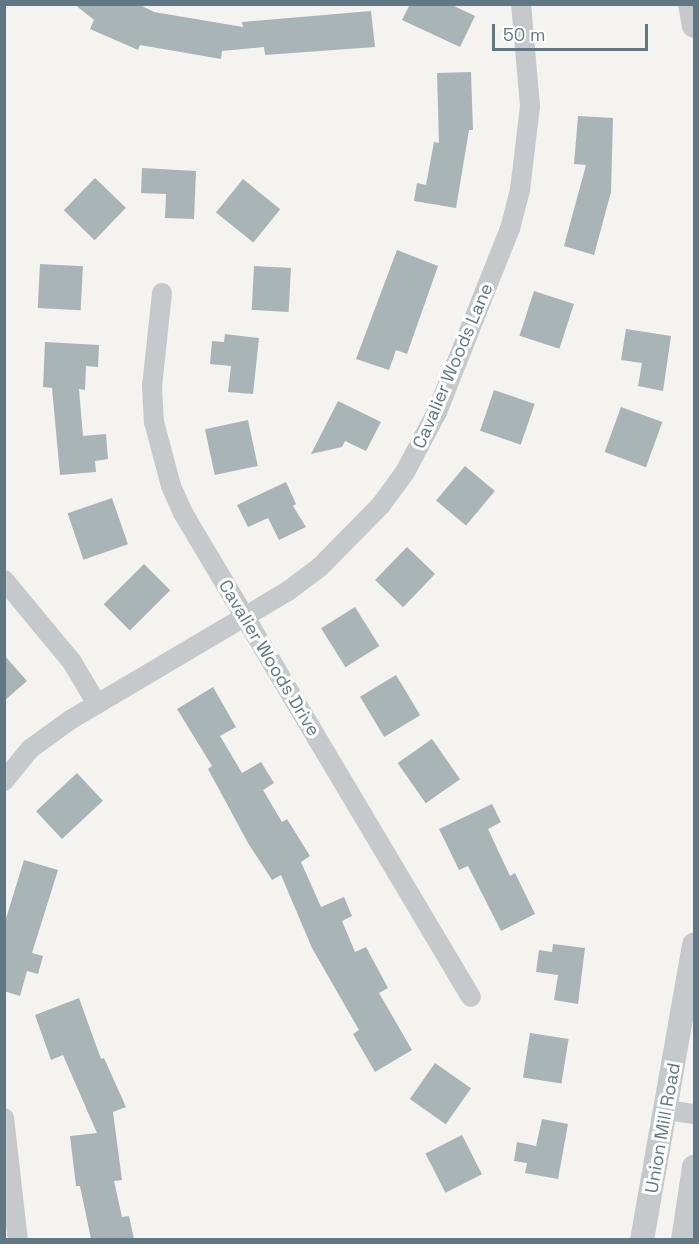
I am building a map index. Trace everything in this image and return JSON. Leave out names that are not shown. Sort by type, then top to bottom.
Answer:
[{"type":"street","name":"Cavalier Woods Lane","points":[[4,782],[30,749],[97,704],[288,591],[353,536],[405,472],[438,412],[510,229],[520,190],[530,106],[521,4]]},
{"type":"street","points":[[690,4],[694,26]]},
{"type":"street","name":"Cavalier Woods Drive","points":[[162,293],[152,386],[160,454],[183,513],[471,997]]},
{"type":"street","points":[[4,580],[72,662],[97,704]]},
{"type":"street","name":"Union Mill Road","points":[[642,1239],[668,1110],[694,945]]},
{"type":"street","points":[[668,1110],[694,1114]]},
{"type":"street","points":[[4,1118],[18,1239]]},
{"type":"street","points":[[683,1239],[694,1167]]},
{"type":"building","points":[[74,4],[138,4],[154,12],[243,27],[242,22],[371,11],[375,47],[265,55],[264,47],[222,51],[221,59],[140,45],[138,50],[90,29],[94,20]]},
{"type":"building","points":[[410,4],[450,4],[475,16],[460,47],[402,20]]},
{"type":"building","points":[[471,72],[473,130],[469,130],[456,208],[414,201],[417,183],[426,185],[434,142],[439,143],[437,73]]},
{"type":"building","points":[[578,116],[613,118],[611,192],[594,255],[564,246],[586,165],[574,164]]},
{"type":"building","points":[[142,168],[196,171],[194,219],[165,218],[166,194],[141,193]]},
{"type":"building","points":[[95,178],[126,208],[95,240],[64,210]]},
{"type":"building","points":[[243,179],[280,209],[253,243],[216,212]]},
{"type":"building","points":[[397,250],[438,266],[407,354],[396,350],[389,370],[356,359]]},
{"type":"building","points":[[40,264],[83,266],[81,310],[38,308]]},
{"type":"building","points":[[254,266],[291,268],[289,312],[252,310]]},
{"type":"building","points":[[534,291],[574,304],[559,349],[519,336]]},
{"type":"building","points":[[626,329],[671,336],[663,391],[638,386],[642,363],[621,360]]},
{"type":"building","points":[[225,334],[259,338],[253,394],[228,392],[231,366],[210,364],[212,341],[224,342]]},
{"type":"building","points":[[45,342],[99,345],[98,367],[86,366],[85,390],[79,389],[83,436],[106,434],[108,459],[95,461],[96,472],[60,475],[52,388],[43,387]]},
{"type":"building","points":[[494,390],[535,404],[521,445],[480,431]]},
{"type":"building","points":[[338,401],[381,422],[366,451],[345,441],[342,447],[311,454]]},
{"type":"building","points":[[621,407],[662,422],[646,467],[605,452]]},
{"type":"building","points":[[248,420],[258,466],[215,475],[205,429]]},
{"type":"building","points":[[465,466],[495,491],[466,526],[436,500]]},
{"type":"building","points":[[286,482],[296,504],[293,506],[306,527],[279,540],[268,518],[248,527],[237,505]]},
{"type":"building","points":[[112,498],[128,544],[84,560],[68,513]]},
{"type":"building","points":[[407,547],[435,574],[403,607],[375,580]]},
{"type":"building","points":[[144,564],[170,590],[130,630],[104,604]]},
{"type":"building","points":[[355,607],[379,646],[345,667],[321,628]]},
{"type":"building","points":[[4,655],[27,681],[4,701]]},
{"type":"building","points":[[396,675],[420,715],[384,737],[360,697]]},
{"type":"building","points":[[213,687],[236,727],[220,736],[242,773],[261,762],[274,783],[263,790],[282,822],[287,819],[310,856],[301,862],[321,907],[344,897],[352,916],[342,921],[355,952],[366,947],[388,988],[379,993],[412,1050],[375,1072],[353,1034],[359,1030],[312,948],[281,875],[272,880],[248,843],[208,769],[212,766],[177,709]]},
{"type":"building","points":[[432,739],[460,779],[426,803],[398,763]]},
{"type":"building","points":[[77,773],[103,801],[62,839],[36,811]]},
{"type":"building","points":[[492,804],[501,822],[488,829],[510,876],[515,873],[535,914],[501,931],[468,866],[459,870],[439,829]]},
{"type":"building","points":[[24,860],[58,870],[32,953],[43,956],[38,974],[27,971],[20,996],[4,991],[4,925]]},
{"type":"building","points":[[553,944],[585,948],[578,1004],[554,1000],[558,975],[536,972],[539,950],[552,952]]},
{"type":"building","points":[[79,998],[101,1059],[104,1058],[126,1107],[113,1112],[122,1180],[114,1181],[122,1217],[129,1216],[134,1239],[91,1239],[80,1186],[76,1186],[70,1136],[97,1133],[63,1055],[51,1060],[35,1015]]},
{"type":"building","points":[[530,1033],[569,1039],[561,1084],[523,1077]]},
{"type":"building","points":[[435,1063],[471,1088],[446,1124],[410,1099]]},
{"type":"building","points":[[542,1119],[568,1124],[558,1179],[525,1173],[527,1163],[514,1161],[517,1142],[536,1146]]},
{"type":"building","points":[[462,1135],[482,1174],[445,1193],[425,1154]]}]
